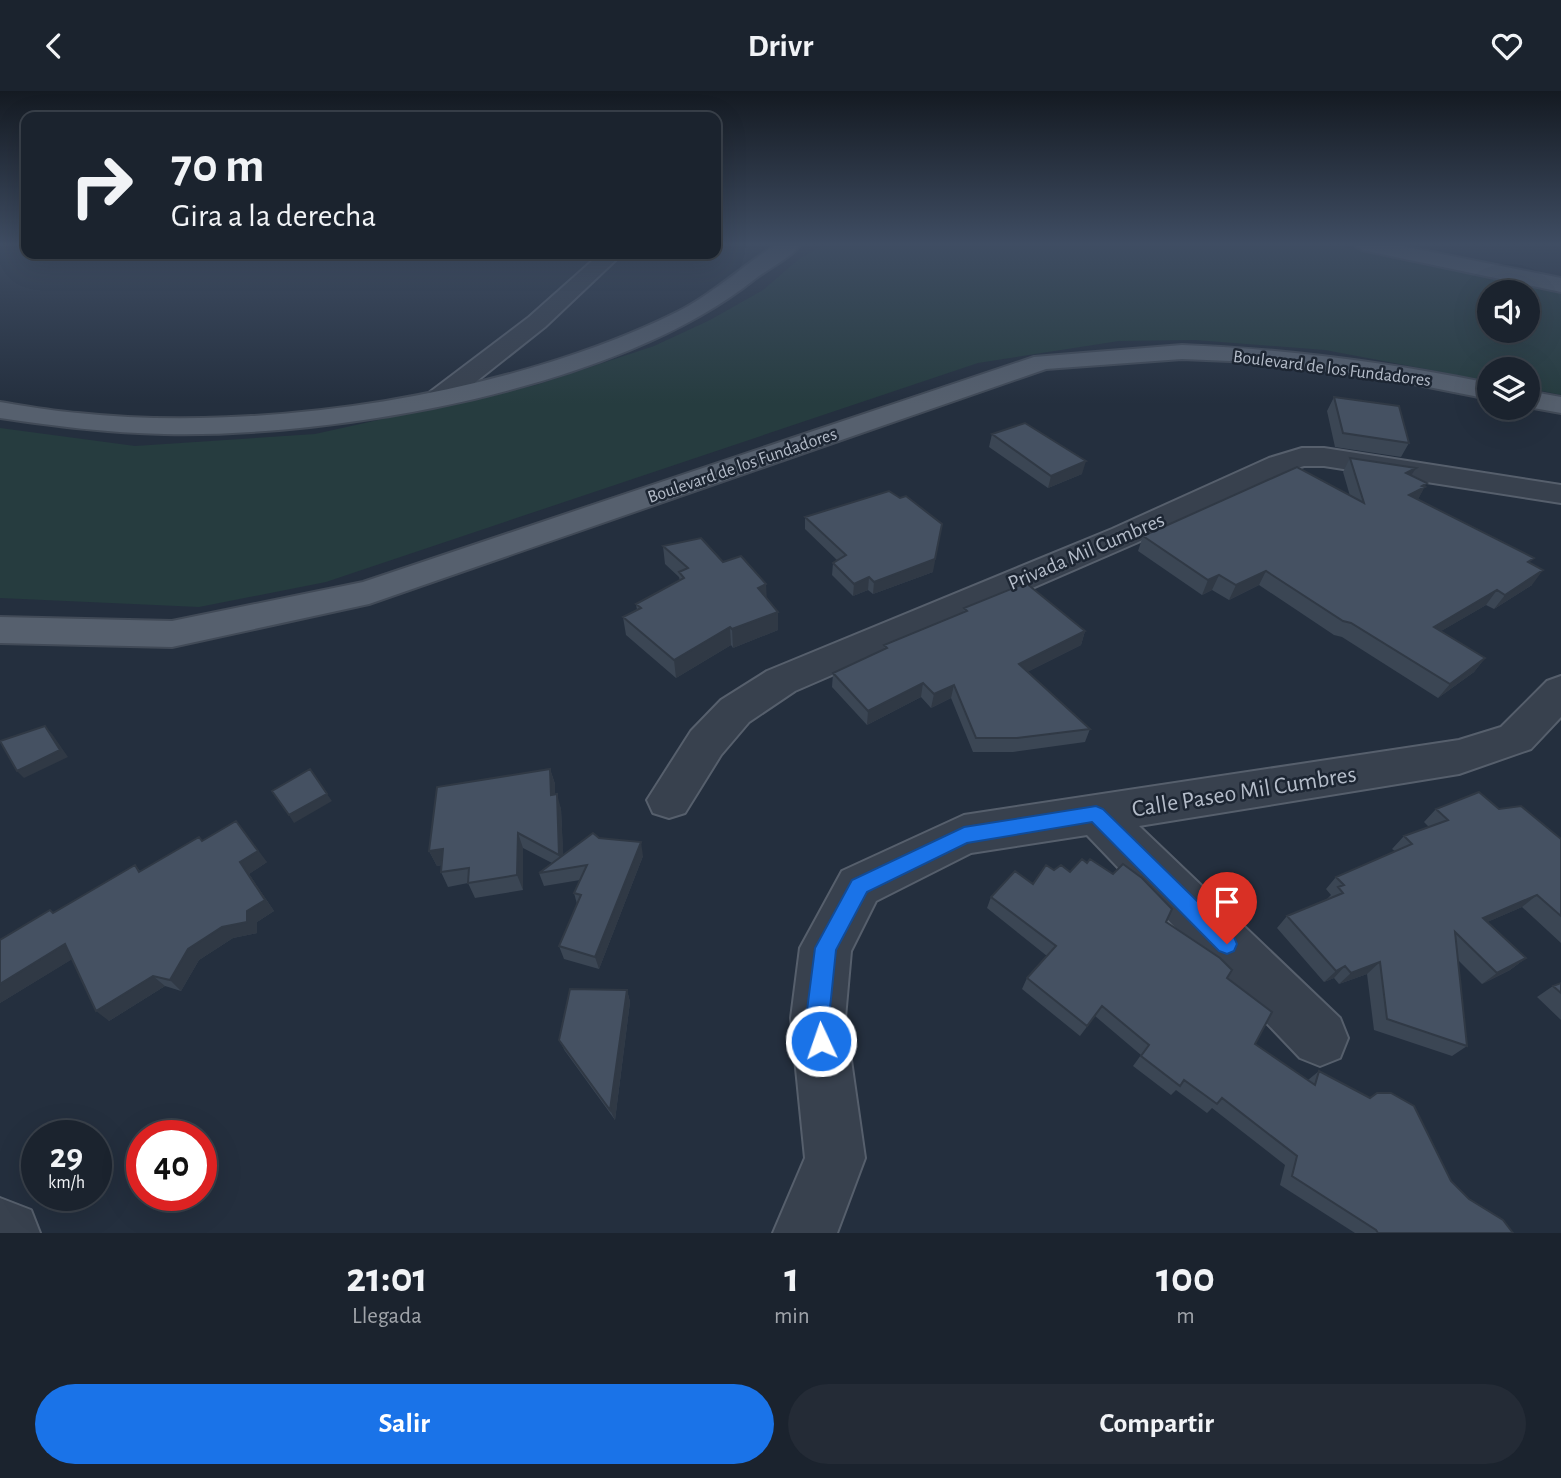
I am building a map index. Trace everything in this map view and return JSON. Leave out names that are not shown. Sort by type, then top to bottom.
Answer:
[{"type":"main road","points":[[0,410],[70,421],[147,425],[266,423],[439,398],[573,361],[683,319],[718,297]]},
{"type":"main road","name":"Boulevard de los Fundadores","points":[[0,630],[27,633],[172,634],[369,592],[1043,362],[1182,352],[1276,356],[1383,370],[1477,389]]},
{"type":"main road","points":[[1540,401],[1561,405]]},
{"type":"street","points":[[439,398],[537,322],[564,297]]},
{"type":"street","name":"Privada Mil Cumbres","points":[[669,800],[706,743],[735,711],[781,681],[1124,536],[1292,460],[1324,457],[1561,495]]},
{"type":"street","name":"Calle Paseo Mil Cumbres","points":[[805,1233],[835,1157],[818,1018],[826,948],[859,886],[964,835],[1459,757],[1516,738],[1561,691]]},
{"type":"street","points":[[1096,814],[1320,1038]]},
{"type":"street","points":[[0,1230],[8,1233]]},
{"type":"green space","points":[[750,297],[1477,297],[1477,343],[1540,343],[1540,297],[1561,297],[1561,395],[1540,391],[1540,357],[1477,357],[1477,379],[1325,350],[1195,340],[1119,341],[978,363],[326,582],[199,607],[0,598],[0,428],[135,446],[315,434],[536,385],[654,346],[710,320]]},
{"type":"building","points":[[1334,397],[1399,406],[1409,443],[1343,433]]},
{"type":"building","points":[[1025,423],[1086,461],[1051,476],[992,434]]},
{"type":"building","points":[[1350,458],[1416,468],[1406,473],[1427,483],[1422,486],[1425,487],[1409,495],[1534,558],[1528,562],[1543,570],[1505,595],[1497,590],[1434,627],[1485,658],[1450,684],[1351,623],[1343,621],[1266,571],[1236,585],[1219,575],[1208,580],[1143,536],[1297,467],[1364,503]]},
{"type":"building","points":[[889,491],[900,498],[906,496],[942,524],[935,559],[874,582],[869,577],[854,584],[833,563],[846,555],[805,517]]},
{"type":"building","points":[[701,538],[723,562],[741,556],[766,584],[758,588],[778,612],[732,629],[730,627],[674,660],[623,617],[641,608],[636,604],[684,578],[679,572],[688,568],[663,546]]},
{"type":"building","points":[[1026,583],[1085,631],[1019,664],[1090,729],[1017,738],[976,738],[954,685],[934,694],[923,683],[868,711],[833,673],[887,648],[884,645]]},
{"type":"building","points":[[45,726],[60,750],[17,771],[0,741]]},
{"type":"building","points":[[310,769],[327,794],[289,815],[272,791]]},
{"type":"building","points":[[550,769],[551,795],[557,794],[559,855],[518,833],[517,875],[468,883],[469,868],[441,872],[443,849],[429,851],[437,787]]},
{"type":"building","points":[[1479,792],[1499,809],[1521,806],[1561,839],[1561,916],[1537,895],[1483,918],[1526,958],[1497,973],[1455,932],[1467,1046],[1387,1019],[1380,962],[1351,973],[1345,966],[1336,971],[1287,916],[1343,893],[1338,887],[1344,885],[1336,877],[1412,844],[1404,836],[1448,820],[1436,809]]},
{"type":"building","points":[[236,821],[258,851],[240,862],[265,900],[247,911],[247,922],[222,927],[188,949],[170,980],[153,976],[96,1011],[65,944],[0,984],[0,940],[50,910],[53,913],[135,865],[139,872],[199,837],[202,841]]},
{"type":"building","points":[[593,833],[599,838],[641,842],[595,957],[559,946],[581,895],[574,893],[587,865],[539,873]]},
{"type":"building","points":[[1082,859],[1087,863],[1090,859],[1113,874],[1123,864],[1142,878],[1172,909],[1166,922],[1220,958],[1232,970],[1227,978],[1272,1012],[1255,1044],[1315,1085],[1319,1071],[1370,1098],[1377,1093],[1391,1093],[1414,1106],[1451,1181],[1469,1199],[1503,1220],[1513,1233],[1378,1233],[1292,1176],[1297,1156],[1222,1098],[1217,1104],[1184,1080],[1180,1086],[1141,1056],[1149,1045],[1102,1006],[1087,1026],[1027,978],[1056,946],[991,897],[1015,871],[1033,884],[1046,865],[1054,870],[1061,865],[1070,872]]},
{"type":"building","points":[[1561,983],[1561,993],[1553,986]]},
{"type":"building","points":[[570,989],[627,990],[610,1110],[559,1040]]},
{"type":"route","points":[[821,1041],[818,1018],[826,948],[859,886],[964,835],[1096,814],[1227,944]]}]
